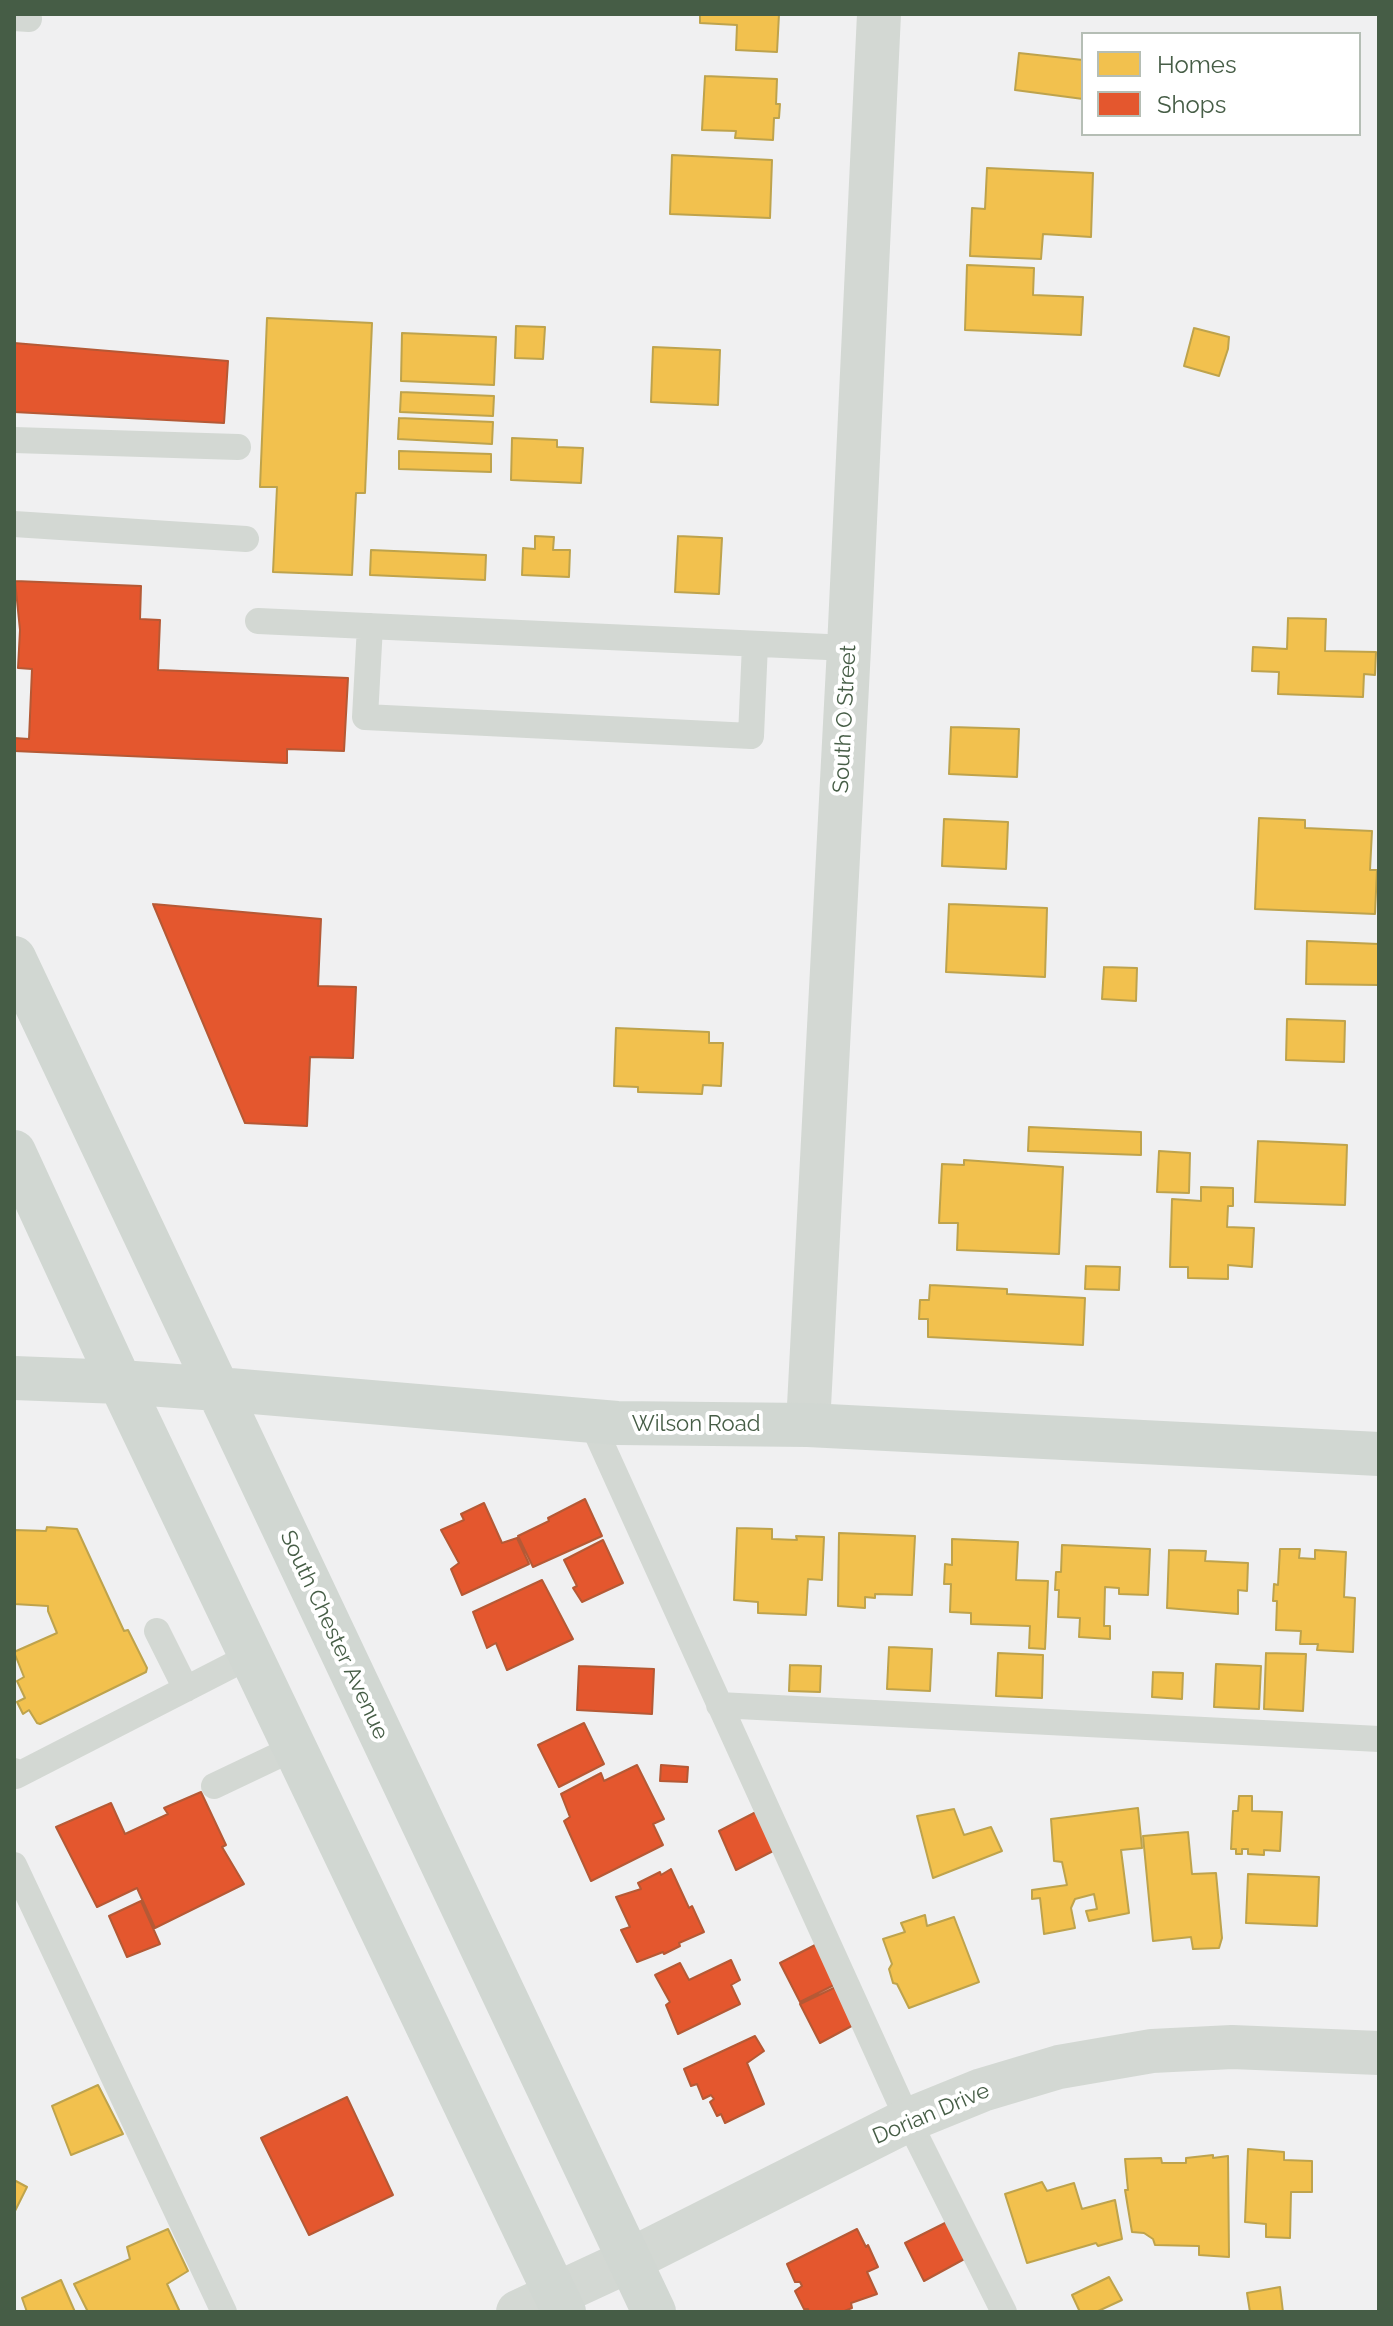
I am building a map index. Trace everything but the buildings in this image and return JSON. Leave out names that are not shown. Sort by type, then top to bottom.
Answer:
[{"type":"main road","name":"South Chester Avenue","points":[[14,958],[654,2312]]},
{"type":"main road","points":[[14,1152],[294,1748],[546,2306]]},
{"type":"main road","name":"Wilson Road","points":[[14,1378],[218,1389],[591,1421],[808,1425],[1379,1454]]},
{"type":"street","name":"South O Street","points":[[808,1425],[879,14]]},
{"type":"street","name":"Dorian Drive","points":[[546,2306],[630,2260],[908,2120],[982,2090],[1059,2067],[1152,2051],[1232,2047],[1379,2053]]},
{"type":"lane","points":[[14,440],[238,447]]},
{"type":"lane","points":[[14,524],[246,539]]},
{"type":"lane","points":[[258,621],[849,648]]},
{"type":"lane","points":[[370,626],[365,717],[751,736],[755,644]]},
{"type":"lane","points":[[591,1421],[908,2120],[1004,2312]]},
{"type":"lane","points":[[157,1631],[186,1689]]},
{"type":"lane","points":[[14,1771],[16,1776],[250,1656]]},
{"type":"lane","points":[[719,1705],[1379,1739]]},
{"type":"lane","points":[[214,1786],[294,1748]]},
{"type":"lane","points":[[14,1865],[224,2312]]}]
